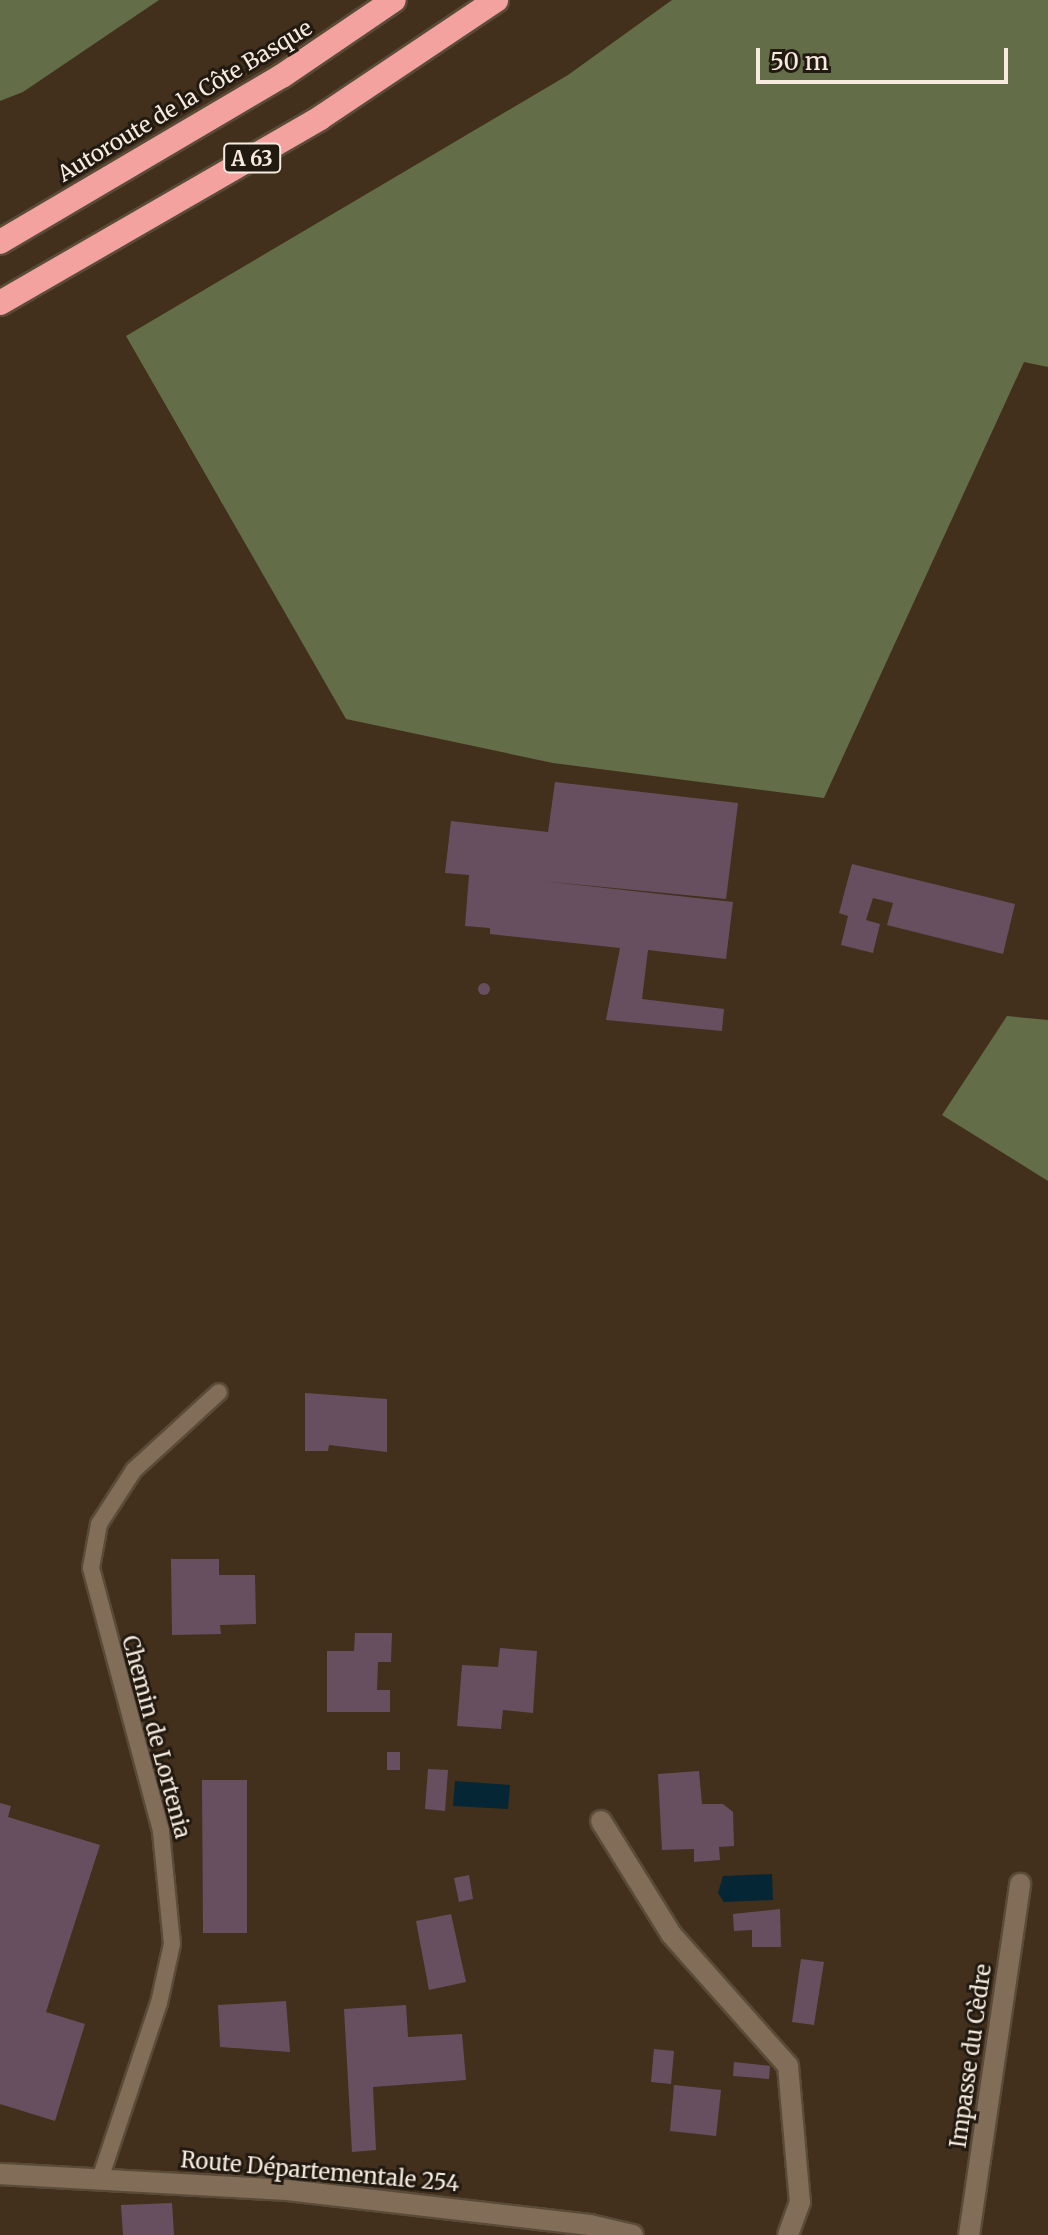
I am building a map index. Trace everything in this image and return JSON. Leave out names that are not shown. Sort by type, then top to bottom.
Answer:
[{"type":"highway","name":"Autoroute de la Côte Basque","points":[[0,242],[282,76],[394,0]]},
{"type":"highway","name":"A 63","points":[[0,303],[320,118],[496,0]]},
{"type":"street","points":[[601,1821],[671,1934],[788,2066],[800,2202],[788,2235]]},
{"type":"street","name":"Impasse du Cèdre","points":[[969,2235],[1020,1884]]},
{"type":"street","name":"Route Départementale 254","points":[[0,2174],[287,2190],[560,2221],[633,2235]]},
{"type":"lane","name":"Chemin de Lortenia","points":[[100,2179],[159,2003],[172,1944],[161,1831],[91,1568],[99,1524],[134,1470],[219,1392]]},
{"type":"green space","points":[[0,0],[159,0],[23,92],[0,101]]},
{"type":"green space","points":[[672,0],[1048,0],[1048,367],[1024,362],[824,798],[553,763],[346,719],[126,336],[568,75]]},
{"type":"green space","points":[[1007,1016],[1048,1020],[1048,1181],[942,1115]]},
{"type":"water","points":[[455,1781],[510,1785],[508,1809],[453,1806]]},
{"type":"water","points":[[772,1874],[773,1900],[724,1902],[718,1893],[723,1876]]},
{"type":"building","points":[[555,782],[738,803],[726,899],[542,881],[733,902],[726,959],[648,950],[642,999],[724,1009],[722,1031],[606,1020],[620,948],[490,934],[490,928],[465,926],[469,875],[445,873],[451,821],[548,832]]},
{"type":"building","points":[[852,864],[1015,904],[1003,954],[887,925],[893,903],[873,898],[866,920],[880,924],[873,953],[841,945],[848,916],[839,913]]},
{"type":"building","points":[[484,983],[490,989],[484,995],[478,989]]},
{"type":"building","points":[[305,1393],[387,1399],[387,1452],[329,1445],[328,1451],[305,1451]]},
{"type":"building","points":[[171,1559],[219,1559],[219,1575],[255,1575],[256,1624],[220,1625],[221,1634],[172,1635]]},
{"type":"building","points":[[355,1633],[392,1633],[391,1662],[378,1662],[377,1690],[390,1690],[390,1712],[327,1712],[327,1651],[354,1651]]},
{"type":"building","points":[[500,1648],[537,1651],[533,1713],[503,1710],[501,1729],[457,1726],[462,1665],[498,1667]]},
{"type":"building","points":[[387,1752],[400,1752],[400,1770],[387,1770]]},
{"type":"building","points":[[428,1769],[448,1770],[445,1811],[425,1809]]},
{"type":"building","points":[[699,1771],[702,1804],[723,1804],[733,1812],[734,1846],[719,1847],[720,1860],[694,1862],[694,1849],[662,1850],[658,1774]]},
{"type":"building","points":[[202,1780],[247,1780],[247,1933],[203,1933]]},
{"type":"building","points":[[0,1803],[11,1806],[8,1817],[100,1845],[46,2012],[85,2024],[55,2121],[0,2104]]},
{"type":"building","points":[[469,1875],[473,1899],[459,1902],[454,1878]]},
{"type":"building","points":[[780,1909],[781,1947],[752,1947],[752,1930],[734,1931],[733,1914]]},
{"type":"building","points":[[451,1914],[466,1982],[429,1990],[416,1921]]},
{"type":"building","points":[[801,1959],[824,1962],[814,2025],[792,2022]]},
{"type":"building","points":[[286,2001],[290,2052],[220,2047],[218,2005]]},
{"type":"building","points":[[406,2005],[408,2037],[462,2034],[466,2080],[373,2087],[376,2150],[352,2152],[344,2009]]},
{"type":"building","points":[[654,2049],[674,2051],[671,2084],[651,2082]]},
{"type":"building","points":[[734,2062],[770,2066],[769,2079],[733,2076]]},
{"type":"building","points":[[674,2085],[721,2090],[716,2136],[670,2131]]},
{"type":"building","points":[[172,2203],[174,2235],[123,2235],[121,2205]]}]
